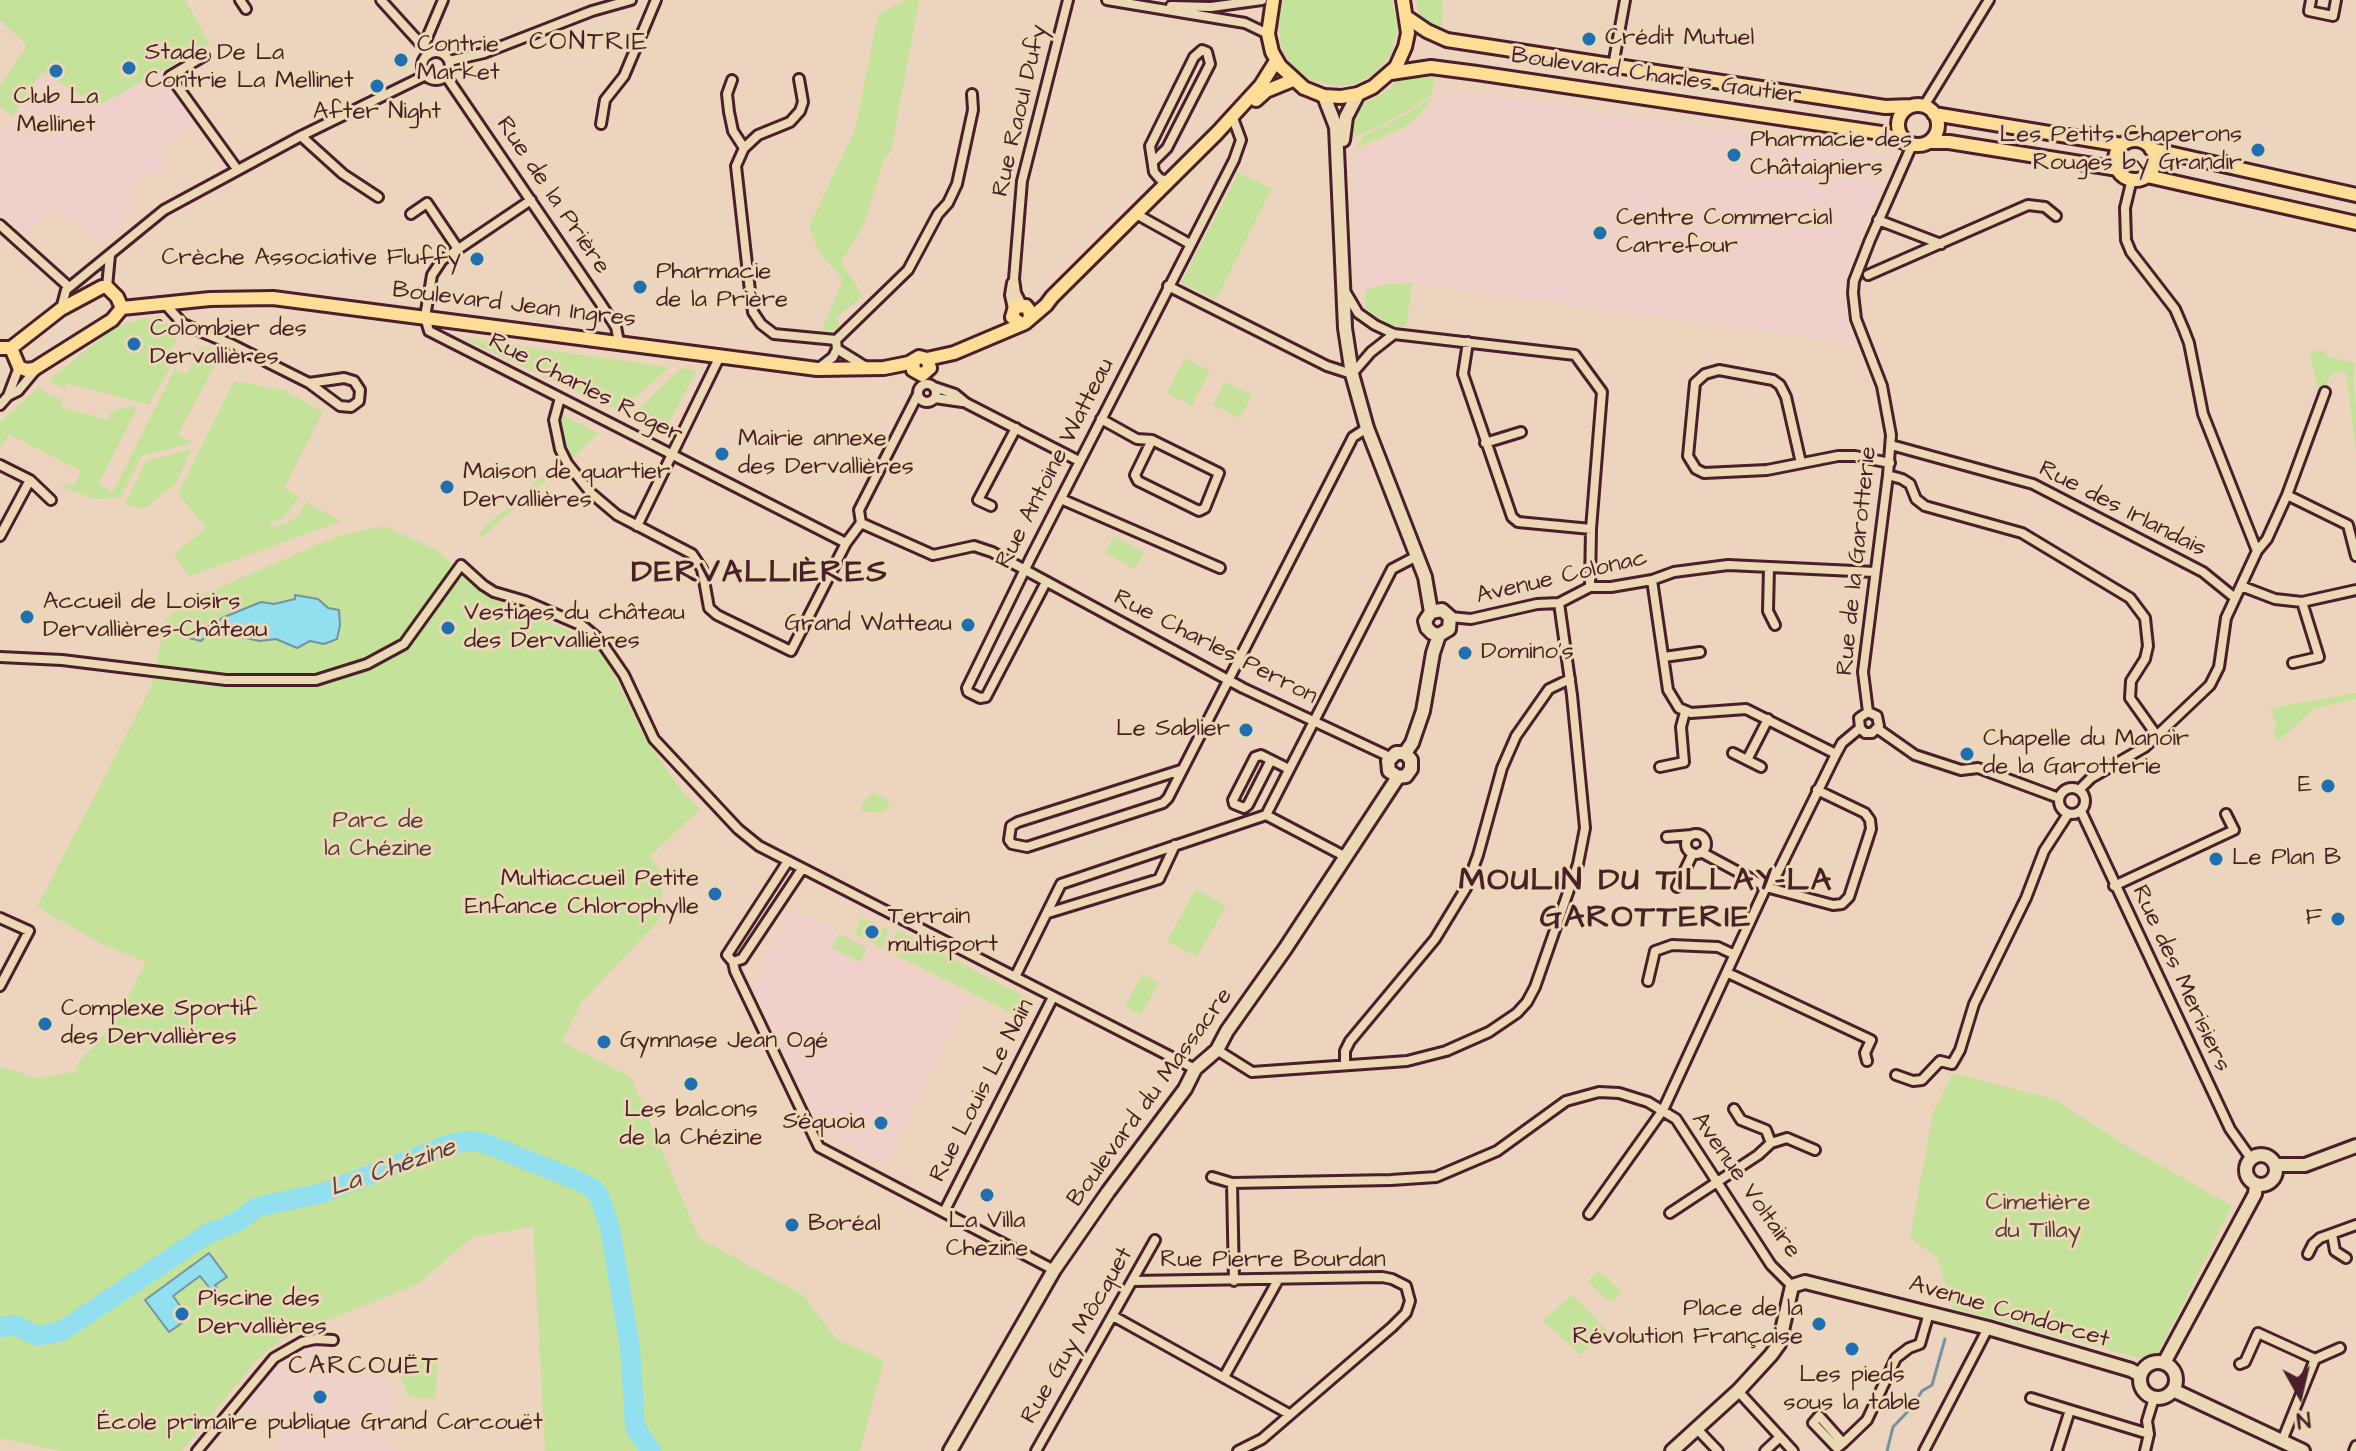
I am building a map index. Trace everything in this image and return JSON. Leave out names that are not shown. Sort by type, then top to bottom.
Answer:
[{"type":"main road","points":[[1273,0],[1268,34],[1276,61],[1293,80],[1324,96],[1358,94],[1391,73],[1405,47],[1408,18],[1403,0]]},
{"type":"main road","name":"Boulevard Charles Gautier","points":[[1408,18],[1447,40],[1885,107],[1923,108],[2122,145]]},
{"type":"main road","name":"Boulevard Jean Ingres","points":[[122,308],[210,299],[273,298],[817,369],[922,367],[997,333],[1020,312],[1046,305],[1217,133],[1261,85],[1276,61]]},
{"type":"main road","name":"Boulevard Charles Gautier","points":[[1391,73],[1431,67],[1477,73],[1881,133],[1912,145]]},
{"type":"main road","name":"Boulevard Jean Ingres","points":[[1217,133],[1266,91],[1293,80]]},
{"type":"main road","points":[[1341,199],[1344,127],[1349,108],[1358,94]]},
{"type":"main road","points":[[1324,96],[1336,127],[1345,328],[1352,374],[1367,428],[1417,556],[1431,612]]},
{"type":"main road","points":[[1929,142],[1938,129],[1923,108],[1900,115],[1897,125],[1903,139],[1912,145],[1949,142],[2118,169]]},
{"type":"main road","points":[[2356,195],[2151,149],[2141,141],[2122,145],[2116,156],[2118,169],[2125,177],[2132,179],[2147,176],[2356,223]]},
{"type":"main road","points":[[2147,176],[2155,164],[2151,149]]},
{"type":"main road","points":[[107,287],[122,308],[112,320],[38,367],[26,370],[19,367],[5,348],[94,290],[107,287]]},
{"type":"main road","points":[[1405,753],[1412,743],[1423,711],[1439,635],[1449,629],[1450,617],[1442,610],[1431,612],[1426,617],[1427,628],[1439,635]]},
{"type":"main road","points":[[1397,752],[1405,753],[1411,760],[1411,769],[1406,776],[1398,777],[1387,769],[1390,757],[1397,752]]},
{"type":"main road","name":"Boulevard du Massacre","points":[[950,1451],[1054,1270],[1185,1089],[1195,1069],[1217,1050],[1398,777]]},
{"type":"main road","points":[[2275,1165],[2273,1180],[2265,1185],[2256,1184],[2247,1171],[2252,1160],[2264,1156],[2275,1165],[2305,1165],[2356,1146]]},
{"type":"main road","points":[[2164,1363],[2255,1194],[2256,1184]]},
{"type":"main road","name":"Avenue Condorcet","points":[[1792,1286],[1805,1282],[1866,1296],[1988,1328],[2140,1375]]},
{"type":"main road","points":[[1672,1451],[1738,1391],[1779,1344],[1792,1286]]},
{"type":"main road","points":[[2164,1363],[2174,1372],[2175,1384],[2165,1397],[2154,1398],[2142,1390],[2140,1375],[2149,1364],[2164,1363]]},
{"type":"main road","points":[[2173,1390],[2303,1451]]},
{"type":"street","points":[[240,0],[246,9]]},
{"type":"street","points":[[381,0],[427,49],[441,53],[449,61],[450,69],[446,76],[437,80],[426,75],[422,63],[427,49],[443,0]]},
{"type":"street","points":[[449,61],[484,53],[592,11],[630,0]]},
{"type":"street","points":[[601,124],[605,100],[624,76],[656,0]]},
{"type":"street","name":"Rue Raoul Dufy","points":[[1020,312],[1014,279],[1022,181],[1068,0]]},
{"type":"street","points":[[1107,0],[1245,23],[1268,34]]},
{"type":"street","points":[[1147,5],[1211,7],[1262,0]]},
{"type":"street","points":[[1613,66],[1625,0]]},
{"type":"street","points":[[1923,108],[1989,0]]},
{"type":"street","points":[[2311,0],[2309,11],[2333,16],[2336,0]]},
{"type":"street","points":[[1153,162],[1167,148],[1210,64],[1207,52],[1202,50],[1197,53],[1150,146],[1154,172],[1160,179],[1169,181]]},
{"type":"street","points":[[204,56],[170,76],[237,169]]},
{"type":"street","points":[[61,309],[66,284],[110,255],[164,210],[301,136],[426,75]]},
{"type":"street","name":"Rue de la Prière","points":[[446,76],[611,318],[619,342]]},
{"type":"street","points":[[799,79],[803,102],[800,111],[790,122],[758,135],[744,148],[736,166],[753,312],[761,324],[774,334],[836,344],[857,363],[877,368]]},
{"type":"street","points":[[732,80],[727,94],[729,112],[733,131],[744,148]]},
{"type":"street","points":[[817,369],[833,357],[836,344],[908,270],[938,214],[948,203],[957,184],[973,110],[972,94]]},
{"type":"street","name":"Rue Antoine Watteau","points":[[1046,582],[986,697],[980,698],[968,692],[967,688],[1025,569],[1239,149],[1241,137],[1234,121]]},
{"type":"street","points":[[301,136],[343,174],[378,197]]},
{"type":"street","name":"Rue de la Garotterie","points":[[1868,712],[1863,672],[1891,445],[1888,409],[1882,386],[1860,331],[1853,301],[1854,281],[1912,145]]},
{"type":"street","points":[[2132,179],[2125,208],[2126,240],[2131,252],[2175,309],[2184,330],[2203,414],[2257,551]]},
{"type":"street","points":[[425,317],[432,275],[442,260],[531,200]]},
{"type":"street","points":[[411,214],[427,203],[458,249]]},
{"type":"street","points":[[1868,275],[2028,205],[2045,207],[2056,216]]},
{"type":"street","points":[[1136,214],[1190,244]]},
{"type":"street","points":[[1878,220],[1941,244]]},
{"type":"street","points":[[0,225],[66,284]]},
{"type":"street","points":[[107,287],[110,255]]},
{"type":"street","points":[[1168,286],[1327,366],[1352,374],[1371,352],[1394,334]]},
{"type":"street","points":[[1344,288],[1358,313],[1394,334],[1575,355],[1602,392],[1591,529],[1590,587]]},
{"type":"street","points":[[165,304],[183,324],[309,383],[340,406],[351,407],[359,401],[360,390],[354,381],[344,378],[309,383]]},
{"type":"street","name":"Rue Charles Roger","points":[[425,317],[429,331],[846,543]]},
{"type":"street","points":[[1468,342],[1463,374],[1512,517],[1518,522],[1591,529]]},
{"type":"street","points":[[637,526],[720,356]]},
{"type":"street","points":[[0,405],[8,396],[19,367]]},
{"type":"street","points":[[8,396],[18,391],[38,367]]},
{"type":"street","points":[[560,398],[554,414],[555,428],[567,463],[604,506],[692,554],[702,569],[709,608],[717,615],[791,651],[846,543],[861,523],[859,510],[909,414],[919,391],[922,367]]},
{"type":"street","points":[[922,367],[934,387],[935,398]]},
{"type":"street","points":[[1801,463],[1786,397],[1780,385],[1773,380],[1719,370],[1705,374],[1695,383],[1688,456],[1696,469],[1712,475],[1855,456],[1890,463]]},
{"type":"street","points":[[919,391],[926,384],[955,394],[966,403],[1079,461]]},
{"type":"street","points":[[919,391],[924,402]]},
{"type":"street","points":[[2068,814],[2059,806],[2059,798],[2067,789],[2079,790],[2091,778],[2145,747],[2210,685],[2219,667],[2226,618],[2287,495],[2325,392]]},
{"type":"street","points":[[909,414],[935,398],[966,403]]},
{"type":"street","points":[[1101,419],[1137,439],[1152,440],[1219,473],[1205,508],[1199,511],[1138,481],[1135,475],[1152,440]]},
{"type":"street","points":[[991,506],[978,500],[1016,428]]},
{"type":"street","points":[[1181,770],[1018,822],[1011,826],[1009,840],[1012,844],[1027,847],[1163,803],[1168,798],[1353,437],[1367,428]]},
{"type":"street","points":[[1485,443],[1521,432]]},
{"type":"street","name":"Rue des Irlandais","points":[[1891,445],[2033,484],[2203,572],[2235,598]]},
{"type":"street","points":[[0,465],[30,480],[51,500]]},
{"type":"street","points":[[1888,475],[1910,484],[1916,499],[1925,506],[2022,533],[2119,591],[2138,607],[2145,618],[2148,646],[2145,659],[2131,681],[2130,698],[2157,736]]},
{"type":"street","points":[[0,536],[30,480]]},
{"type":"street","points":[[2287,495],[2348,525],[2356,556]]},
{"type":"street","points":[[1061,499],[1220,568]]},
{"type":"street","name":"Rue Charles Perron","points":[[861,523],[933,555],[979,546],[1228,680],[1390,757]]},
{"type":"street","points":[[1015,977],[1061,884],[1266,815],[1392,569],[1417,556]]},
{"type":"street","name":"Rue Louis Le Nain","points":[[0,657],[62,660],[226,680],[316,680],[367,664],[404,644],[461,565],[487,588],[583,626],[600,640],[624,675],[654,739],[738,829],[759,846],[1053,997],[944,1212]]},
{"type":"street","name":"Avenue Colonac","points":[[1450,617],[1471,619],[1537,604],[1559,603],[1590,587],[1611,587],[1652,580],[1674,572],[1728,565],[1875,572]]},
{"type":"street","points":[[1769,567],[1768,611],[1775,625]]},
{"type":"street","points":[[1652,580],[1668,690],[1673,702],[1685,712],[1740,708],[1836,754]]},
{"type":"street","points":[[2241,586],[2275,599],[2302,602],[2356,590]]},
{"type":"street","points":[[2293,663],[2319,657],[2302,602]]},
{"type":"street","points":[[1217,1050],[1252,1072],[1407,1061],[1446,1051],[1503,1024],[1527,1002],[1535,987],[1584,839],[1585,810],[1559,603]]},
{"type":"street","points":[[1664,657],[1700,652]]},
{"type":"street","points":[[1345,1065],[1345,1051],[1350,1041],[1435,939],[1466,888],[1502,768],[1516,736],[1549,689],[1570,679]]},
{"type":"street","points":[[1660,767],[1684,762],[1681,727],[1685,712]]},
{"type":"street","points":[[1860,728],[1859,718],[1868,712],[1877,716],[1880,722],[1878,729]]},
{"type":"street","points":[[1747,760],[1768,719]]},
{"type":"street","points":[[1860,728],[1869,733],[1878,729]]},
{"type":"street","points":[[1589,1214],[1663,1110],[1766,887],[1777,874],[1842,743],[1860,728]]},
{"type":"street","points":[[1878,729],[1915,755],[1961,770],[1978,768],[2059,798]]},
{"type":"street","points":[[1733,753],[1761,767]]},
{"type":"street","points":[[1271,760],[1248,805],[1244,808],[1234,804],[1233,800],[1255,757],[1261,755],[1271,760],[1289,769]]},
{"type":"street","points":[[1692,835],[1687,845],[1766,887],[1833,905],[1842,904],[1849,897],[1871,829],[1870,820],[1865,813],[1817,790]]},
{"type":"street","points":[[1896,1075],[1913,1081],[1922,1080],[1940,1061],[1952,1064],[1960,1050],[1974,1004],[2026,898],[2044,851],[2068,814],[2081,811],[2085,800],[2079,790]]},
{"type":"street","name":"Rue des Merisiers","points":[[2081,811],[2230,1129],[2252,1160]]},
{"type":"street","points":[[2114,886],[2234,830],[2226,814]]},
{"type":"street","points":[[1266,815],[1346,857]]},
{"type":"street","points":[[1667,837],[1699,834],[1705,840],[1706,846],[1697,852],[1677,887]]},
{"type":"street","points":[[1048,913],[1159,879],[1175,845]]},
{"type":"street","points":[[788,861],[728,949],[727,958],[733,962],[819,1147],[1054,1270]]},
{"type":"street","points":[[733,962],[742,959],[802,869]]},
{"type":"street","points":[[0,918],[29,931],[0,986]]},
{"type":"street","points":[[1648,981],[1655,951],[1672,945],[1718,947],[1733,954]]},
{"type":"street","points":[[1728,973],[1871,1040],[1865,1053],[1867,1061]]},
{"type":"street","points":[[1053,997],[1195,1069]]},
{"type":"street","points":[[1212,1177],[1232,1183],[1436,1177],[1497,1151],[1566,1101],[1599,1092],[1619,1093],[1663,1110]]},
{"type":"street","points":[[1734,1109],[1741,1120],[1766,1130],[1771,1143]]},
{"type":"street","name":"Avenue Voltaire","points":[[1663,1110],[1682,1126],[1771,1265],[1792,1286]]},
{"type":"street","points":[[1670,1213],[1758,1155],[1771,1143],[1787,1138],[1815,1150]]},
{"type":"street","points":[[1232,1183],[1234,1281]]},
{"type":"street","points":[[2308,1254],[2313,1244],[2356,1225]]},
{"type":"street","points":[[2332,1234],[2335,1251],[2346,1258]]},
{"type":"street","name":"Rue Guy Môcquet","points":[[1036,1451],[1155,1240]]},
{"type":"street","name":"Rue Pierre Bourdan","points":[[1133,1281],[1382,1277],[1400,1282],[1409,1292],[1406,1313],[1289,1414]]},
{"type":"street","points":[[1224,1377],[1278,1280]]},
{"type":"street","points":[[1843,1443],[1867,1420],[1896,1358],[1920,1344],[1929,1313]]},
{"type":"street","points":[[1113,1316],[1289,1414],[1262,1439],[1238,1451]]},
{"type":"street","points":[[2240,1364],[2245,1362],[2258,1333],[2254,1322]]},
{"type":"street","points":[[1924,1451],[1988,1328]]},
{"type":"street","points":[[2258,1333],[2315,1359]]},
{"type":"street","points":[[197,1451],[282,1352],[315,1339],[333,1340]]},
{"type":"street","points":[[2282,1441],[2315,1359],[2340,1348]]},
{"type":"street","points":[[1738,1391],[1793,1451]]},
{"type":"street","points":[[2031,1398],[2149,1434]]},
{"type":"street","points":[[2145,1451],[2149,1434],[2147,1421],[2154,1398]]},
{"type":"street","points":[[2057,1451],[2070,1410]]},
{"type":"street","points":[[1697,1429],[1718,1451]]},
{"type":"street","points":[[1765,1451],[1780,1437]]},
{"type":"shaded area","points":[[163,69],[198,120],[160,149],[167,165],[156,176],[141,172],[125,219],[102,243],[64,213],[50,210],[26,236],[0,209],[0,138],[42,71],[98,106]]},
{"type":"shaded area","points":[[1446,91],[1472,96],[1487,94],[1881,155],[1875,200],[1840,281],[1845,317],[1856,344],[1412,282],[1355,288],[1356,151],[1384,143],[1407,131]]},
{"type":"shaded area","points":[[792,908],[968,997],[886,1163],[832,1136],[816,1118],[753,987]]},
{"type":"shaded area","name":"École primaire publique Grand Carcouët","points":[[316,1347],[321,1355],[328,1358],[340,1358],[349,1352],[358,1366],[379,1366],[390,1394],[385,1443],[398,1451],[281,1451],[279,1427],[265,1426],[266,1411],[242,1408],[281,1361],[301,1349]]},
{"type":"green space","points":[[0,0],[185,0],[210,44],[98,106],[42,72],[13,116],[0,107],[0,87],[27,45],[0,20]]},
{"type":"green space","points":[[905,0],[919,0],[891,151],[884,160],[864,224],[841,262],[863,296],[836,318],[840,326],[836,330],[826,332],[822,330],[843,279],[818,251],[809,226],[855,130],[878,14]]},
{"type":"green space","points":[[1283,0],[1392,0],[1398,28],[1392,53],[1377,72],[1355,84],[1336,86],[1311,80],[1296,70],[1282,49],[1278,24]]},
{"type":"green space","points":[[1416,0],[1441,0],[1441,29],[1420,17]]},
{"type":"green space","points":[[1435,74],[1431,96],[1383,125],[1352,138],[1355,115],[1362,104],[1381,95],[1404,76]]},
{"type":"green space","points":[[1432,98],[1424,110],[1403,128],[1356,148],[1363,136]]},
{"type":"green space","points":[[1238,173],[1272,188],[1216,300],[1181,283]]},
{"type":"green space","points":[[1412,283],[1406,327],[1383,323],[1366,310],[1365,290],[1386,284]]},
{"type":"green space","points":[[147,318],[160,320],[181,331],[164,364],[170,367],[149,405],[67,383],[65,389],[51,382],[50,379],[116,326]]},
{"type":"green space","points":[[461,338],[669,367],[621,412]]},
{"type":"green space","points":[[200,346],[222,351],[178,435],[193,443],[141,456],[121,497],[95,499],[62,487],[65,482],[74,486],[81,471],[9,434],[0,450],[0,422],[39,387],[63,400],[61,407],[108,420],[110,413],[132,406],[137,408],[98,484],[113,492],[175,369],[187,374]]},
{"type":"green space","points":[[2325,350],[2326,356],[2355,363],[2356,452],[2346,372],[2332,374],[2322,389],[2317,387],[2310,352]]},
{"type":"green space","points":[[1185,358],[1210,371],[1192,406],[1167,393]]},
{"type":"green space","points":[[681,368],[697,370],[663,433],[629,418]]},
{"type":"green space","points":[[234,381],[284,390],[323,412],[284,488],[299,497],[282,520],[269,522],[271,527],[288,523],[298,516],[306,502],[341,521],[188,577],[174,554],[206,528],[178,494]]},
{"type":"green space","points":[[1225,382],[1252,395],[1240,418],[1213,405]]},
{"type":"green space","points":[[558,413],[598,433],[571,460],[564,448]]},
{"type":"green space","points":[[192,449],[175,484],[144,509],[125,504],[146,461]]},
{"type":"green space","points":[[553,467],[557,471],[482,537],[478,533]]},
{"type":"green space","name":"Parc de la Chézine","points":[[384,526],[435,549],[492,598],[590,639],[611,667],[643,734],[680,789],[700,809],[650,856],[664,876],[660,919],[581,1003],[562,1042],[631,1077],[699,1238],[803,1295],[837,1340],[884,1360],[860,1451],[545,1451],[533,1226],[471,1238],[418,1284],[281,1339],[255,1362],[182,1451],[62,1451],[0,1438],[0,1067],[38,1078],[75,1072],[79,1062],[115,1022],[146,962],[100,943],[37,907],[152,685],[165,620],[192,599],[338,536]]},
{"type":"green space","points":[[1114,536],[1144,552],[1135,569],[1105,553]]},
{"type":"green space","points":[[2356,693],[2356,699],[2314,709],[2278,741],[2273,730],[2277,724],[2270,708]]},
{"type":"green space","points":[[873,792],[890,801],[884,813],[862,811],[861,805]]},
{"type":"green space","points":[[1196,889],[1226,906],[1197,957],[1167,941]]},
{"type":"green space","name":"Terrain multisport","points":[[864,918],[888,930],[883,946],[856,934]]},
{"type":"green space","points":[[898,930],[1035,1002],[1025,1020],[888,951]]},
{"type":"green space","points":[[839,934],[867,948],[860,962],[832,948]]},
{"type":"green space","points":[[1142,974],[1159,982],[1141,1015],[1125,1006]]},
{"type":"green space","name":"Cimetière du Tillay","points":[[1953,1073],[2056,1100],[2128,1147],[2232,1206],[2157,1355],[2140,1358],[1952,1308],[1938,1258],[1910,1238],[1933,1113]]},
{"type":"green space","points":[[1599,1270],[1622,1292],[1611,1303],[1588,1282]]},
{"type":"green space","points":[[1572,1295],[1607,1330],[1580,1355],[1543,1321]]},
{"type":"green space","points":[[418,1357],[438,1358],[435,1399],[409,1397],[400,1376]]},
{"type":"water","points":[[295,595],[318,599],[328,608],[339,610],[337,639],[324,644],[310,641],[297,648],[276,639],[260,641],[211,631],[201,641],[181,636],[198,632],[200,627],[215,625],[222,618],[261,602],[274,604],[295,599]]},
{"type":"water","points":[[209,1253],[227,1277],[212,1291],[200,1276],[173,1296],[189,1318],[169,1332],[145,1300]]},
{"type":"waterway","name":"La Chézine","points":[[0,1327],[15,1325],[37,1336],[62,1331],[207,1234],[239,1221],[257,1207],[323,1193],[450,1144],[470,1141],[484,1143],[579,1181],[594,1189],[599,1196],[610,1228],[630,1347],[635,1427],[651,1451]]},
{"type":"waterway","points":[[1887,1451],[1893,1427],[1922,1391],[1932,1385],[1945,1339]]},
{"type":"place","name":"Crédit Mutuel","points":[[1589,39]]},
{"type":"place","name":"Contrie Market","points":[[401,60]]},
{"type":"place","name":"Stade De La Contrie La Mellinet","points":[[129,68]]},
{"type":"place","name":"Club La Mellinet","points":[[56,71]]},
{"type":"place","name":"After Night","points":[[377,86]]},
{"type":"place","name":"Les Petits Chaperons Rouges by Grandir","points":[[2258,150]]},
{"type":"place","name":"Pharmacie des Châtaigniers","points":[[1734,155]]},
{"type":"place","name":"Centre Commercial Carrefour","points":[[1600,233]]},
{"type":"place","name":"Crèche Associative Fluffy","points":[[477,259]]},
{"type":"place","name":"Pharmacie de la Prière","points":[[640,287]]},
{"type":"place","name":"Colombier des Dervallières","points":[[134,344]]},
{"type":"place","name":"Mairie annexe des Dervallières","points":[[722,454]]},
{"type":"place","name":"Maison de quartier Dervallières","points":[[447,487]]},
{"type":"place","name":"Accueil de Loisirs Dervallières-Château","points":[[27,617]]},
{"type":"place","name":"Grand Watteau","points":[[968,625]]},
{"type":"place","name":"Vestiges du château des Dervallières","points":[[448,628]]},
{"type":"place","name":"Domino's","points":[[1465,653]]},
{"type":"place","name":"Le Sablier","points":[[1246,730]]},
{"type":"place","name":"Chapelle du Manoir de la Garotterie","points":[[1967,754]]},
{"type":"place","name":"E","points":[[2328,786]]},
{"type":"place","name":"Le Plan B","points":[[2216,859]]},
{"type":"place","name":"Multiaccueil Petite Enfance Chlorophylle","points":[[715,894]]},
{"type":"place","name":"F","points":[[2338,919]]},
{"type":"place","name":"Terrain multisport","points":[[872,932]]},
{"type":"place","name":"Complexe Sportif des Dervallières","points":[[45,1024]]},
{"type":"place","name":"Gymnase Jean Ogé","points":[[604,1042]]},
{"type":"place","name":"Les balcons de la Chézine","points":[[691,1084]]},
{"type":"place","name":"Séquoia","points":[[881,1123]]},
{"type":"place","name":"La Villa Chezine","points":[[987,1195]]},
{"type":"place","name":"Boréal","points":[[792,1225]]},
{"type":"place","name":"Piscine des Dervallières","points":[[182,1314]]},
{"type":"place","name":"Place de la Révolution Française","points":[[1819,1324]]},
{"type":"place","name":"Les pieds sous la table","points":[[1852,1349]]},
{"type":"place","name":"École primaire publique Grand Carcouët","points":[[320,1397]]},
{"type":"district","name":"CONTRIE","points":[[589,44]]},
{"type":"district","name":"DERVALLIÈRES","points":[[760,574]]},
{"type":"district","name":"MOULIN DU TILLAY-LA GAROTTERIE","points":[[1646,900]]},
{"type":"district","name":"CARCOUËT","points":[[364,1368]]}]
